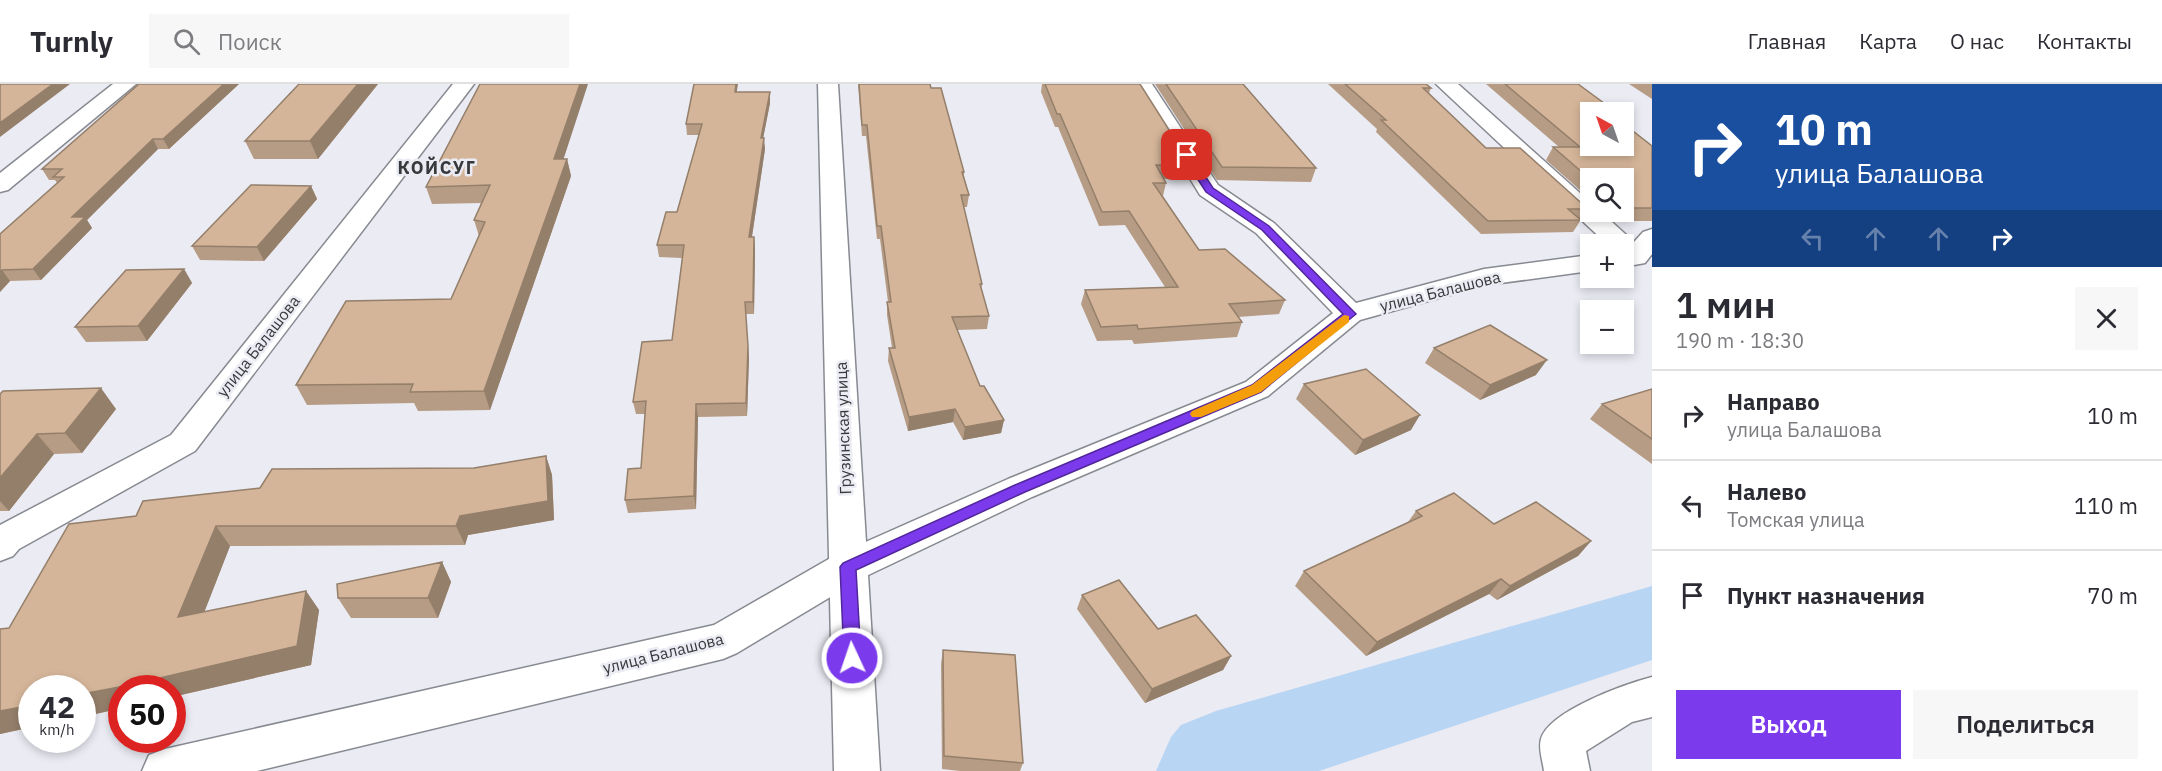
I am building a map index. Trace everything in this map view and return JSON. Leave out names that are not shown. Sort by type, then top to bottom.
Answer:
[{"type":"street","points":[[0,185],[126,84]]},
{"type":"street","name":"улица Балашова","points":[[0,546],[6,538],[183,443],[464,84]]},
{"type":"street","name":"Грузинская улица","points":[[828,84],[857,771]]},
{"type":"street","points":[[1142,84],[1209,190],[1265,228],[1350,314]]},
{"type":"street","points":[[1446,84],[1614,234]]},
{"type":"street","name":"улица Балашова","points":[[165,771],[723,641],[848,567],[1020,488],[1257,388],[1350,314],[1484,278],[1580,264]]},
{"type":"street","points":[[1565,756],[1621,705],[1652,697]]},
{"type":"building","points":[[0,84],[53,84],[0,123]]},
{"type":"building","points":[[139,84],[224,84],[163,139],[153,139],[72,217],[85,217],[33,269],[2,270],[0,272],[0,234],[64,177],[53,177],[62,169],[42,169]]},
{"type":"building","points":[[299,84],[358,84],[310,141],[245,141]]},
{"type":"building","points":[[480,84],[580,84],[554,159],[567,159],[484,391],[410,392],[413,384],[296,385],[346,301],[451,299],[485,222],[474,220],[490,185],[426,187]]},
{"type":"building","points":[[694,84],[736,84],[735,92],[770,92],[761,138],[764,138],[749,237],[754,237],[753,302],[745,302],[748,346],[746,403],[696,404],[694,496],[625,500],[628,469],[641,468],[646,401],[633,402],[642,342],[672,340],[684,245],[657,245],[666,212],[677,212],[702,124],[686,124]]},
{"type":"building","points":[[859,84],[930,84],[931,88],[941,88],[969,195],[961,195],[989,316],[952,317],[980,386],[984,386],[1004,420],[965,427],[955,409],[909,417],[889,348],[895,348],[887,302],[891,302],[881,226],[877,226],[867,125],[862,125]]},
{"type":"building","points":[[1045,84],[1140,84],[1192,166],[1156,165],[1166,183],[1153,183],[1199,250],[1225,249],[1285,300],[1229,304],[1242,322],[1138,329],[1137,325],[1101,327],[1085,290],[1178,287],[1129,211],[1102,212]]},
{"type":"building","points":[[1166,84],[1243,84],[1316,168],[1222,167]]},
{"type":"building","points":[[1345,84],[1426,84],[1431,88],[1423,88],[1486,148],[1520,148],[1580,202],[1580,209],[1568,209],[1580,220],[1488,221],[1381,120],[1386,120]]},
{"type":"building","points":[[1505,84],[1578,84],[1602,102],[1580,102],[1580,147]]},
{"type":"building","points":[[1634,132],[1652,146],[1652,208],[1634,208],[1634,168],[1580,168],[1580,170],[1553,147],[1580,147],[1580,156],[1634,156]]},
{"type":"building","points":[[251,185],[311,186],[257,247],[192,246]]},
{"type":"building","points":[[184,269],[138,326],[75,327],[126,270]]},
{"type":"building","points":[[1490,325],[1547,360],[1490,385],[1434,348]]},
{"type":"building","points":[[1366,369],[1420,415],[1363,440],[1304,384]]},
{"type":"building","points":[[101,388],[65,433],[37,434],[0,478],[0,394],[3,391]]},
{"type":"building","points":[[1652,389],[1652,439],[1602,404]]},
{"type":"building","points":[[546,456],[548,501],[460,516],[456,526],[216,526],[178,617],[306,591],[297,646],[173,675],[108,675],[108,689],[96,691],[96,675],[18,675],[18,708],[0,711],[0,629],[9,628],[69,524],[136,516],[143,501],[260,488],[272,469],[474,468]]},
{"type":"building","points":[[1454,493],[1494,524],[1536,502],[1591,541],[1510,586],[1501,579],[1377,642],[1304,571],[1422,516],[1416,511]]},
{"type":"building","points":[[442,562],[428,598],[338,598],[337,584]]},
{"type":"building","points":[[1119,580],[1158,629],[1196,615],[1231,656],[1152,689],[1082,595]]},
{"type":"building","points":[[943,650],[1015,655],[1023,763],[944,756]]},
{"type":"waterway","points":[[1206,771],[1216,758],[1652,623]]},
{"type":"slow traffic","points":[[1196,414],[1257,388],[1344,319]]},
{"type":"district","name":"КОЙСУГ","points":[[437,168]]},
{"type":"route","points":[[852,658],[848,567],[1020,488],[1257,388],[1350,314],[1265,228],[1209,190],[1187,155]]}]
